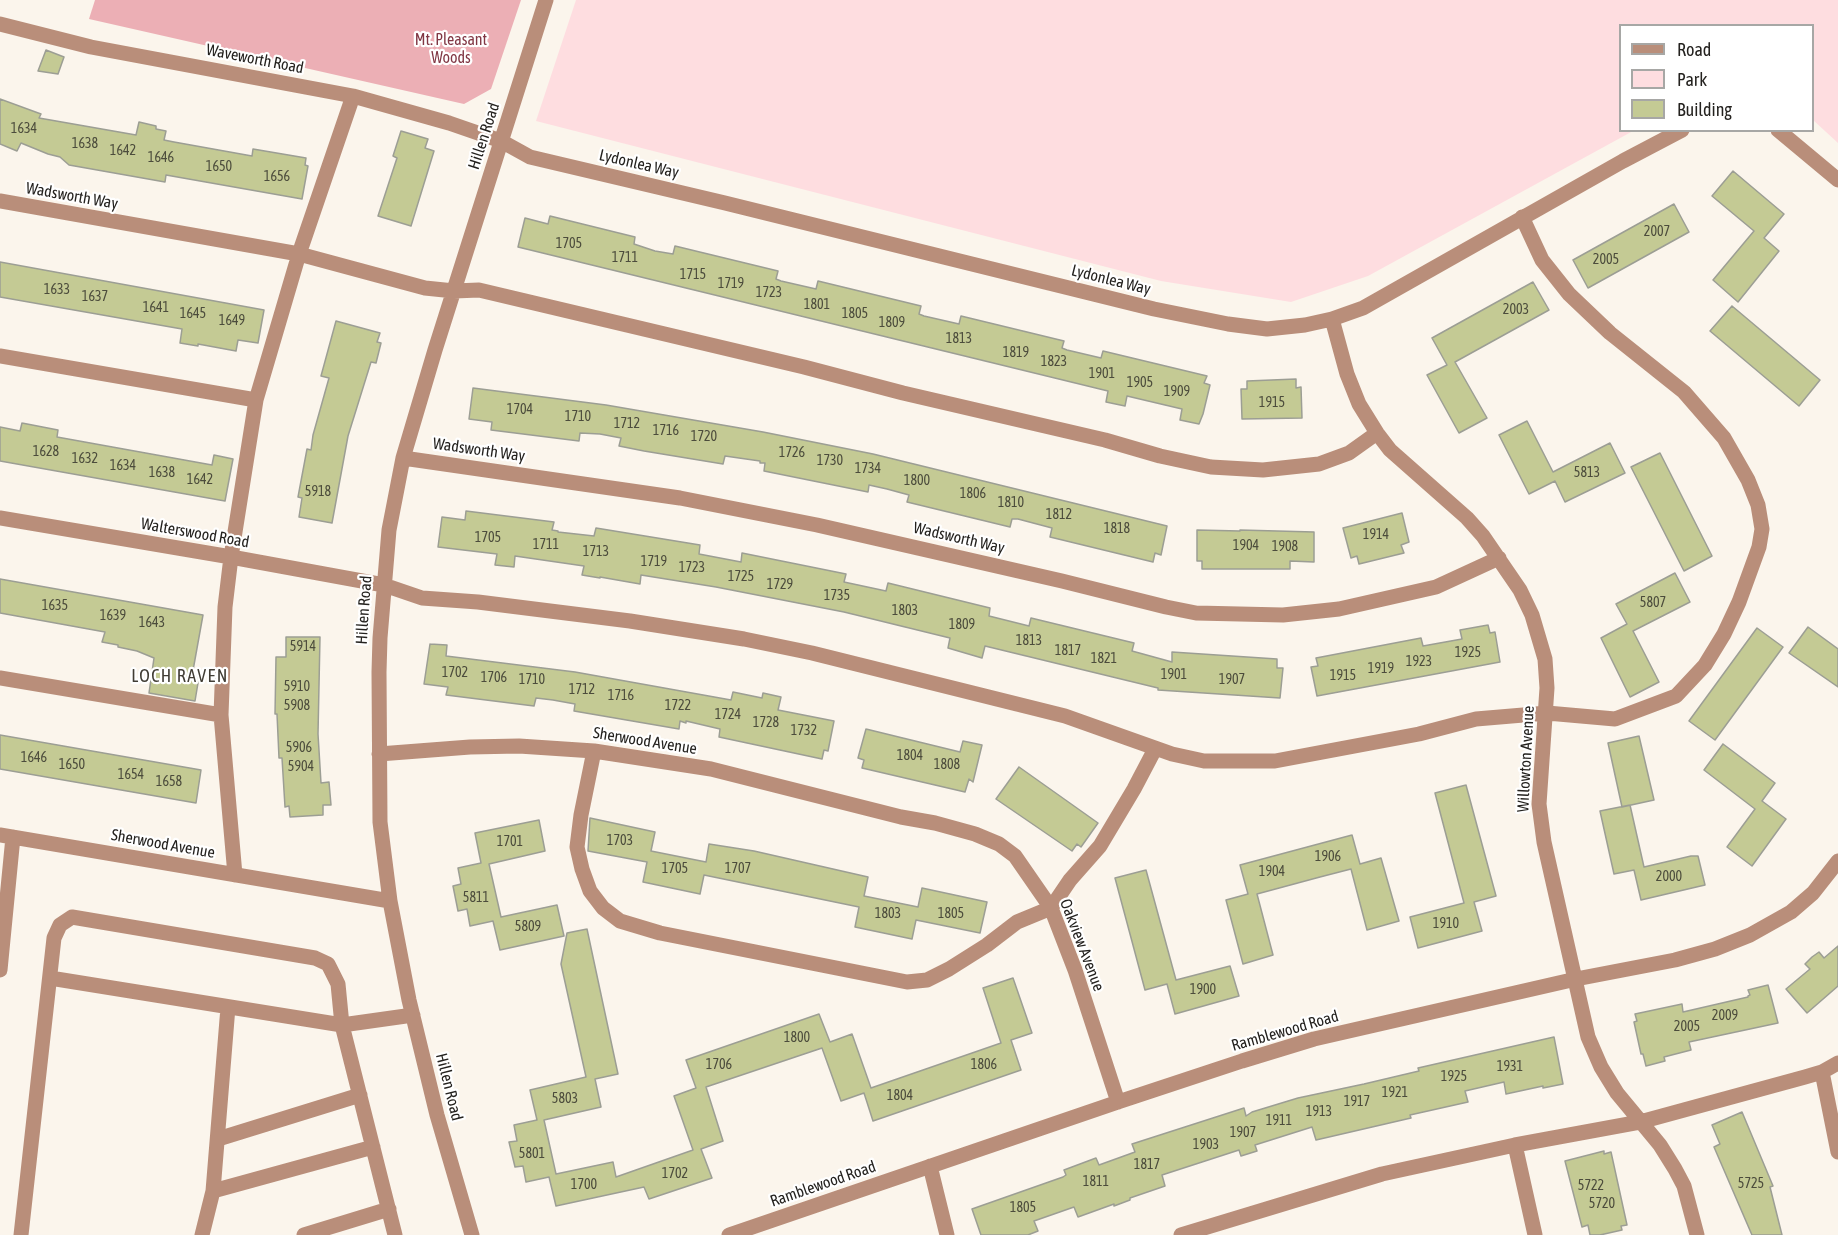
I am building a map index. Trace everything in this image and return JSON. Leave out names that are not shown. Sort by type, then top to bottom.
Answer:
[{"type":"street","name":"Hillen Road","points":[[472,1235],[437,1115],[413,1015],[390,901],[380,822],[379,672],[384,585],[388,530],[403,458],[546,0]]},
{"type":"street","name":"Waveworth Road","points":[[0,24],[91,47],[353,96],[449,123],[501,141]]},
{"type":"street","points":[[235,875],[221,715],[225,607],[231,556],[256,400],[299,254],[353,96]]},
{"type":"street","name":"Lydonlea Way","points":[[501,141],[530,157],[1154,309],[1228,324],[1267,329],[1305,325],[1332,319],[1363,308],[1678,132]]},
{"type":"street","points":[[1780,132],[1838,180]]},
{"type":"street","name":"Wadsworth Way","points":[[0,201],[299,254],[424,288],[454,291],[479,290],[1210,467],[1263,470],[1319,464],[1349,453],[1377,433]]},
{"type":"street","name":"Walterswood Road","points":[[0,518],[231,556],[384,585],[422,598],[478,602],[630,621],[812,652],[1065,716],[1109,730],[1155,749],[1204,761],[1275,761],[1419,734],[1476,719],[1547,713],[1616,719],[1676,696],[1705,665],[1724,634],[1739,602],[1760,547],[1762,529],[1758,505],[1748,480],[1724,438],[1684,392],[1610,333],[1569,294],[1542,260],[1522,218]]},
{"type":"street","name":"Willowton Avenue","points":[[1332,319],[1347,374],[1359,404],[1377,433],[1397,456],[1467,518],[1483,536],[1520,590],[1532,615],[1545,659],[1547,688],[1539,804],[1544,842],[1588,1037],[1601,1067],[1617,1093],[1660,1145],[1684,1186],[1697,1235]]},
{"type":"street","points":[[0,356],[256,400]]},
{"type":"street","name":"Wadsworth Way","points":[[403,458],[680,498],[817,525],[1062,581],[1166,608],[1196,613],[1283,615],[1339,609],[1436,587],[1499,558]]},
{"type":"street","points":[[0,678],[221,715]]},
{"type":"street","name":"Sherwood Avenue","points":[[379,754],[470,747],[594,751],[711,769],[901,817]]},
{"type":"street","points":[[594,751],[577,847],[590,891],[603,908],[620,921],[660,933],[907,982],[927,980],[950,969],[1017,922],[1051,908],[1070,880],[1100,846],[1155,749]]},
{"type":"street","name":"Oakview Avenue","points":[[901,817],[975,834],[999,844],[1015,856],[1051,908],[1075,970],[1118,1102]]},
{"type":"street","points":[[0,970],[7,836]]},
{"type":"street","name":"Sherwood Avenue","points":[[7,836],[390,901]]},
{"type":"street","name":"Ramblewood Road","points":[[729,1235],[1242,1060],[1314,1040],[1576,979],[1715,950],[1750,935],[1791,912],[1813,893],[1838,861]]},
{"type":"street","points":[[21,1235],[54,938],[60,925],[72,917],[315,958],[328,964],[338,984],[342,1025],[395,1235]]},
{"type":"street","points":[[50,978],[342,1025],[413,1015]]},
{"type":"street","points":[[202,1235],[213,1191],[228,1007]]},
{"type":"street","points":[[1181,1235],[1382,1174],[1515,1145],[1640,1122],[1822,1072],[1838,1063]]},
{"type":"street","points":[[1822,1072],[1838,1152]]},
{"type":"street","points":[[218,1138],[360,1095]]},
{"type":"street","points":[[1515,1145],[1535,1235]]},
{"type":"street","points":[[213,1191],[373,1148]]},
{"type":"street","points":[[930,1166],[947,1235]]},
{"type":"street","points":[[304,1235],[389,1209]]},
{"type":"green space","name":"Mt. Pleasant Woods","points":[[95,0],[521,0],[491,89],[464,104],[89,19]]},
{"type":"green space","points":[[576,0],[1838,0],[1838,143],[1814,121],[1814,24],[1619,24],[1619,132],[1631,132],[1368,276],[1291,302],[1161,281],[536,121]]},
{"type":"building","points":[[46,50],[64,57],[58,74],[38,71]]},
{"type":"building","points":[[0,99],[41,114],[39,118],[136,135],[139,122],[166,131],[164,140],[252,156],[253,149],[306,158],[305,165],[308,166],[302,199],[166,175],[165,182],[69,165],[60,157],[21,143],[17,151],[0,144]]},
{"type":"building","points":[[401,131],[428,139],[425,148],[434,151],[411,226],[378,216],[397,158],[393,156]]},
{"type":"building","points":[[1733,171],[1784,214],[1764,238],[1779,251],[1738,302],[1713,280],[1754,231],[1712,196]]},
{"type":"building","points":[[1674,204],[1689,232],[1588,288],[1573,260]]},
{"type":"building","points":[[550,216],[635,237],[634,244],[655,251],[673,254],[675,246],[778,271],[776,279],[781,281],[816,289],[818,281],[921,306],[919,314],[924,316],[959,324],[961,316],[1064,341],[1062,348],[1067,350],[1101,358],[1103,351],[1207,376],[1204,383],[1210,385],[1203,414],[1199,424],[1180,420],[1182,409],[1127,396],[1125,406],[1106,402],[1108,391],[518,247],[525,218],[548,224]]},
{"type":"building","points":[[0,262],[264,310],[258,343],[238,340],[236,351],[180,343],[182,329],[0,297]]},
{"type":"building","points":[[1533,282],[1549,310],[1455,362],[1487,418],[1459,433],[1427,375],[1447,365],[1432,338]]},
{"type":"building","points":[[1732,306],[1820,380],[1799,406],[1710,331]]},
{"type":"building","points":[[336,321],[380,333],[377,342],[381,343],[376,363],[371,362],[348,436],[332,523],[299,517],[302,498],[298,497],[307,449],[311,450],[329,378],[321,376]]},
{"type":"building","points":[[1296,379],[1296,388],[1301,387],[1302,418],[1242,419],[1241,389],[1247,389],[1247,381]]},
{"type":"building","points":[[473,388],[606,405],[873,454],[1167,526],[1161,555],[1155,553],[1153,562],[1050,537],[1052,528],[1018,519],[1012,519],[1010,527],[907,502],[909,495],[887,489],[869,485],[868,492],[764,471],[765,463],[760,463],[760,461],[725,456],[723,464],[644,451],[619,446],[621,438],[600,434],[580,433],[579,441],[491,430],[492,422],[469,419]]},
{"type":"building","points":[[1527,421],[1553,472],[1610,443],[1625,473],[1565,502],[1555,481],[1529,494],[1499,435]]},
{"type":"building","points":[[22,423],[58,430],[57,437],[212,465],[214,455],[233,459],[225,501],[0,461],[0,427],[20,431]]},
{"type":"building","points":[[1660,453],[1712,556],[1684,571],[1631,467]]},
{"type":"building","points":[[466,511],[554,522],[552,530],[558,532],[594,536],[596,528],[700,545],[699,554],[741,562],[742,553],[846,574],[844,582],[886,591],[888,583],[990,608],[989,616],[1029,626],[1031,618],[1134,643],[1132,651],[1172,662],[1172,652],[1277,659],[1277,668],[1283,668],[1280,698],[1158,690],[1158,688],[985,646],[982,658],[948,648],[950,638],[844,612],[716,587],[641,575],[640,584],[600,578],[582,575],[584,566],[515,556],[514,567],[495,565],[497,554],[438,547],[442,517],[465,520]]},
{"type":"building","points":[[1402,513],[1409,542],[1401,545],[1404,553],[1359,564],[1357,556],[1351,558],[1343,528]]},
{"type":"building","points":[[1197,530],[1314,532],[1314,562],[1290,561],[1290,569],[1202,569],[1202,561],[1197,561]]},
{"type":"building","points":[[1675,573],[1690,602],[1633,631],[1659,682],[1630,697],[1601,638],[1627,624],[1616,604]]},
{"type":"building","points":[[0,579],[203,615],[192,676],[199,677],[195,701],[149,693],[154,658],[118,647],[118,645],[102,642],[105,632],[0,613]]},
{"type":"building","points":[[1488,625],[1490,633],[1495,632],[1500,662],[1317,696],[1311,667],[1318,666],[1316,658],[1421,638],[1423,646],[1462,639],[1460,630]]},
{"type":"building","points":[[1808,627],[1838,649],[1838,687],[1789,653]]},
{"type":"building","points":[[1757,628],[1783,647],[1715,740],[1689,721]]},
{"type":"building","points":[[286,637],[320,637],[318,734],[321,783],[329,782],[331,805],[323,805],[323,815],[290,817],[289,806],[285,807],[282,758],[279,758],[277,714],[275,714],[276,657],[286,657]]},
{"type":"building","points":[[430,644],[447,645],[446,656],[575,672],[731,700],[733,692],[762,698],[763,693],[781,697],[778,710],[834,721],[828,751],[824,750],[822,759],[719,737],[720,729],[686,721],[686,723],[680,721],[679,729],[574,711],[575,704],[553,700],[536,698],[534,706],[446,695],[448,687],[424,684]]},
{"type":"building","points":[[866,729],[960,752],[963,741],[982,745],[973,782],[969,779],[965,792],[862,768],[864,760],[858,758]]},
{"type":"building","points":[[0,735],[201,770],[196,803],[0,769]]},
{"type":"building","points":[[1639,736],[1654,800],[1622,807],[1608,743]]},
{"type":"building","points":[[1723,744],[1775,783],[1762,801],[1786,819],[1752,866],[1727,847],[1755,809],[1704,770]]},
{"type":"building","points":[[1019,767],[1098,823],[1081,847],[1077,844],[1072,851],[996,799]]},
{"type":"building","points":[[1466,785],[1496,896],[1474,902],[1482,931],[1418,948],[1410,917],[1464,903],[1435,793]]},
{"type":"building","points":[[1630,805],[1644,867],[1698,856],[1705,885],[1641,900],[1634,870],[1614,874],[1600,811]]},
{"type":"building","points":[[590,818],[655,832],[651,851],[706,862],[709,844],[754,851],[868,877],[864,896],[918,907],[922,888],[987,902],[980,933],[916,920],[912,939],[855,927],[859,907],[704,875],[700,894],[643,882],[647,862],[588,851]]},
{"type":"building","points":[[539,820],[545,851],[489,864],[501,917],[557,905],[564,936],[500,950],[493,921],[470,926],[467,909],[458,911],[453,886],[461,884],[458,868],[481,863],[475,833]]},
{"type":"building","points":[[1352,835],[1360,864],[1381,858],[1399,921],[1367,930],[1351,869],[1257,894],[1273,955],[1243,964],[1226,900],[1248,894],[1240,865]]},
{"type":"building","points":[[1146,870],[1176,980],[1230,966],[1239,996],[1175,1014],[1167,984],[1145,990],[1115,878]]},
{"type":"building","points":[[587,929],[618,1074],[595,1079],[601,1107],[544,1120],[556,1174],[613,1162],[616,1177],[693,1150],[674,1096],[696,1088],[686,1060],[819,1014],[830,1042],[852,1034],[871,1088],[1001,1043],[983,988],[1013,978],[1032,1033],[1011,1040],[1021,1070],[873,1121],[864,1093],[841,1101],[822,1048],[706,1087],[723,1141],[701,1149],[712,1178],[649,1199],[644,1187],[556,1206],[549,1177],[526,1182],[523,1166],[515,1167],[509,1142],[517,1141],[514,1125],[537,1120],[530,1090],[586,1077],[561,964],[567,933]]},
{"type":"building","points":[[1838,946],[1838,986],[1807,1013],[1786,989],[1810,969],[1805,964],[1812,957],[1819,952],[1824,958]]},
{"type":"building","points":[[1768,985],[1778,1023],[1689,1042],[1691,1050],[1664,1057],[1665,1061],[1646,1066],[1634,1022],[1637,1021],[1635,1014],[1682,1004],[1683,1012],[1748,997],[1750,995],[1748,990]]},
{"type":"building","points":[[1554,1037],[1563,1084],[1506,1094],[1504,1082],[1465,1091],[1468,1102],[1316,1140],[1312,1127],[1255,1145],[1257,1151],[1241,1156],[1239,1150],[1162,1175],[1165,1186],[1114,1206],[1114,1204],[1078,1217],[1074,1207],[1034,1221],[1038,1231],[1028,1235],[981,1235],[972,1209],[1063,1177],[1066,1175],[1064,1170],[1096,1158],[1099,1165],[1135,1152],[1132,1144],[1244,1108],[1246,1116],[1252,1112],[1298,1098]]},
{"type":"building","points":[[1742,1112],[1773,1186],[1770,1187],[1782,1235],[1752,1235],[1714,1147],[1720,1144],[1712,1125]]},
{"type":"building","points":[[1604,1151],[1604,1154],[1611,1152],[1627,1225],[1621,1226],[1622,1230],[1590,1235],[1588,1225],[1582,1227],[1565,1161]]},
{"type":"district","name":"LOCH RAVEN","points":[[180,676]]}]
